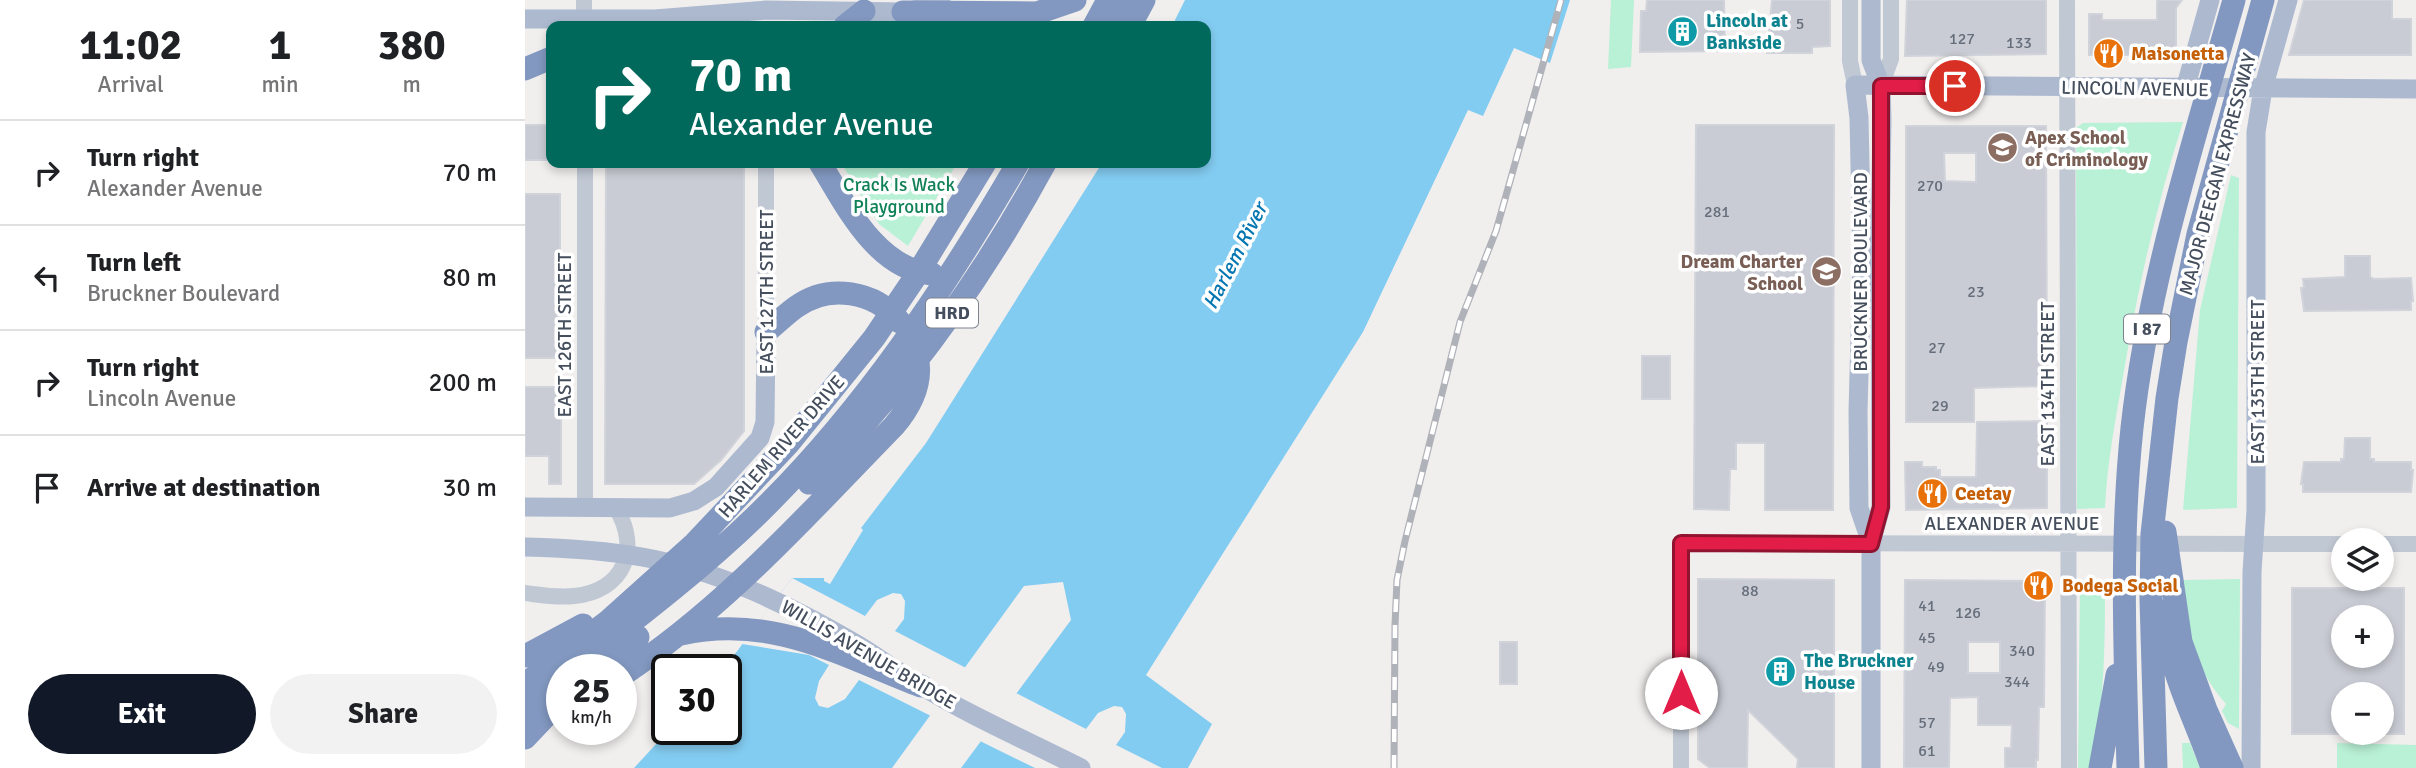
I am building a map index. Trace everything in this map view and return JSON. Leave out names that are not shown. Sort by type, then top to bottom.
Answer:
[{"type":"highway","points":[[1056,21],[1066,0]]},
{"type":"highway","points":[[903,12],[1037,13],[1075,0]]},
{"type":"highway","points":[[1097,21],[1108,0]]},
{"type":"highway","points":[[1114,21],[1125,0]]},
{"type":"highway","points":[[1132,21],[1143,0]]},
{"type":"highway","name":"MAJOR DEEGAN EXPRESSWAY","points":[[2128,768],[2125,541],[2134,415],[2161,263],[2234,0]]},
{"type":"highway","name":"MAJOR DEEGAN EXPRESSWAY","points":[[2156,768],[2163,600],[2152,534],[2159,497],[2161,456],[2176,342],[2186,287],[2212,183],[2263,0]]},
{"type":"highway","points":[[851,21],[864,11]]},
{"type":"highway","points":[[525,69],[546,60]]},
{"type":"highway","points":[[823,168],[851,214],[869,237],[899,263],[918,272],[935,274],[962,270],[996,253],[1021,227],[1055,168]]},
{"type":"highway","name":"HARLEM RIVER DRIVE","points":[[525,684],[607,622],[695,543],[789,443],[874,338],[982,168]]},
{"type":"highway","points":[[591,654],[705,563],[809,461],[854,407],[903,341],[967,247],[1015,168]]},
{"type":"highway","name":"HARLEM RIVER DRIVE","points":[[616,654],[701,587],[770,522],[841,449],[910,368],[956,307],[998,244],[1042,168]]},
{"type":"highway","points":[[637,665],[674,639],[731,589],[894,426],[912,401],[919,374],[917,354],[898,318],[874,302],[846,293],[818,296],[797,306],[766,332]]},
{"type":"highway","points":[[2159,497],[2165,532],[2163,600],[2168,641],[2175,674],[2212,768]]},
{"type":"highway","points":[[525,656],[645,587]]},
{"type":"highway","points":[[2163,600],[2178,627],[2186,658],[2232,768]]},
{"type":"highway","points":[[625,654],[664,638],[708,630],[746,628],[805,640],[921,686]]},
{"type":"highway","points":[[2100,768],[2125,638]]},
{"type":"highway","points":[[526,725],[546,698]]},
{"type":"highway","points":[[526,725],[546,711]]},
{"type":"highway","points":[[526,725],[546,716]]},
{"type":"main road","points":[[525,19],[584,15],[655,19],[766,12],[903,12],[929,7],[941,0]]},
{"type":"main road","points":[[2185,89],[2210,0]]},
{"type":"main road","name":"EAST 135TH STREET","points":[[2251,768],[2257,435],[2256,132],[2263,89],[2288,0]]},
{"type":"main road","name":"BRUCKNER BOULEVARD","points":[[1871,768],[1871,544],[1881,507],[1881,86],[1871,60],[1878,1]]},
{"type":"main road","name":"LINCOLN AVENUE","points":[[1854,85],[2416,89]]},
{"type":"main road","name":"BRUCKNER BOULEVARD","points":[[1854,85],[1859,118],[1862,259],[1858,412],[1859,508],[1871,544]]},
{"type":"main road","name":"EAST 127TH STREET","points":[[616,508],[670,508],[705,495],[716,487],[755,445],[764,430],[765,422],[766,332]]},
{"type":"main road","points":[[525,507],[616,508]]},
{"type":"main road","name":"WILLIS AVENUE BRIDGE","points":[[525,547],[641,556],[697,570],[743,586],[799,612],[855,643],[921,686],[1081,768]]},
{"type":"street","name":"BRUCKNER BOULEVARD","points":[[1850,0],[1850,61],[1854,85]]},
{"type":"street","name":"EAST 134TH STREET","points":[[2067,0],[2069,768]]},
{"type":"street","name":"EAST 126TH STREET","points":[[585,168],[585,508]]},
{"type":"street","name":"EAST 127TH STREET","points":[[766,168],[766,332]]},
{"type":"street","points":[[525,593],[574,596],[594,591],[612,580],[623,566],[629,547],[627,528],[616,508]]},
{"type":"street","name":"ALEXANDER AVENUE","points":[[1681,768],[1681,543],[2331,544]]},
{"type":"street","points":[[2394,544],[2416,544]]},
{"type":"green space","points":[[1611,0],[1634,0],[1631,67],[1608,69]]},
{"type":"green space","points":[[2183,122],[2149,245],[2135,308],[2112,440],[2105,508],[2077,509],[2076,128],[2083,123]]},
{"type":"green space","name":"Crack Is Wack Playground","points":[[844,168],[954,168],[908,246],[879,224]]},
{"type":"green space","points":[[2231,175],[2239,178],[2237,508],[2183,510],[2200,310]]},
{"type":"green space","points":[[2240,579],[2239,729],[2228,723],[2222,711],[2226,704],[2198,661],[2189,631],[2182,580]]},
{"type":"green space","points":[[2080,580],[2105,580],[2102,698],[2091,768],[2078,768]]},
{"type":"green space","points":[[2182,743],[2190,743],[2200,768],[2183,768]]},
{"type":"green space","points":[[2337,745],[2416,745],[2416,768],[2337,768]]},
{"type":"water","name":"Harlem River","points":[[1185,0],[1570,0],[1550,63],[1514,48],[1483,116],[1468,110],[1363,332],[1146,675],[1212,724],[1188,768],[961,768],[1071,620],[1063,582],[1024,586],[892,768],[634,768],[655,745],[742,745],[742,654],[735,654],[792,578],[824,578],[824,581],[830,584],[863,530],[861,528],[926,443],[1099,168],[1211,168],[1211,21],[1174,21]]},
{"type":"pier","points":[[792,578],[865,616],[877,600],[893,593],[901,594],[905,601],[904,619],[895,631],[968,669],[933,717],[859,680],[845,699],[828,708],[819,706],[815,698],[819,681],[829,665],[809,655],[742,644]]},
{"type":"pier","points":[[1014,692],[1086,729],[1098,713],[1114,706],[1122,707],[1126,714],[1125,732],[1116,745],[1162,768],[1035,768],[978,740]]},
{"type":"building","name":"Lincoln at Bankside","points":[[1647,0],[1724,0],[1725,51],[1640,52],[1641,11],[1646,11]]},
{"type":"building","name":"Lincoln at Bankside","points":[[1772,0],[1830,0],[1830,46],[1812,47],[1812,53],[1767,53]]},
{"type":"building","points":[[1907,0],[2046,0],[2046,54],[1905,56]]},
{"type":"building","points":[[2157,0],[2182,0],[2176,8],[2176,55],[2089,55],[2089,14],[2102,14],[2102,20],[2157,20]]},
{"type":"building","points":[[2304,0],[2392,0],[2392,19],[2411,19],[2411,55],[2289,55]]},
{"type":"building","points":[[525,125],[546,125],[546,160],[525,160]]},
{"type":"building","points":[[1696,125],[1834,125],[1833,510],[1765,510],[1765,443],[1736,443],[1736,469],[1730,469],[1729,510],[1694,509]]},
{"type":"building","points":[[1906,126],[2046,126],[2047,386],[1974,388],[1974,422],[1906,422]],"holes":[[[1944,153],[1976,153],[1976,182],[1945,181]]]},
{"type":"building","points":[[606,168],[744,168],[744,431],[721,460],[694,484],[605,484]]},
{"type":"building","points":[[525,194],[560,194],[560,300],[563,300],[563,329],[557,329],[557,358],[525,358]]},
{"type":"building","points":[[2345,256],[2370,256],[2370,277],[2374,279],[2411,278],[2411,310],[2304,311],[2301,288],[2304,288],[2303,279],[2345,277]]},
{"type":"building","points":[[1642,356],[1670,356],[1670,399],[1642,399]]},
{"type":"building","points":[[525,387],[561,387],[561,484],[549,484],[549,456],[525,456]]},
{"type":"building","points":[[2047,421],[2047,508],[1906,510],[1905,462],[1922,462],[1922,467],[1936,467],[1936,470],[1940,470],[1940,477],[1976,477],[1977,422]]},
{"type":"building","points":[[2345,438],[2370,438],[2370,459],[2374,459],[2374,462],[2411,462],[2411,492],[2303,492],[2301,484],[2304,462],[2341,462],[2341,459],[2344,459]]},
{"type":"building","name":"The Bruckner House","points":[[1698,579],[1834,580],[1834,768],[1797,768],[1798,759],[1748,710],[1747,768],[1710,768],[1698,759]]},
{"type":"building","points":[[1905,580],[2045,581],[2044,707],[2039,707],[2036,768],[2005,768],[2005,748],[2011,748],[2012,725],[1978,725],[1978,697],[1950,698],[1949,768],[1904,768]],"holes":[[[1968,642],[2000,642],[2000,673],[1968,673]]]},
{"type":"building","points":[[2292,588],[2394,591],[2394,588],[2404,588],[2404,734],[2394,734],[2394,682],[2331,682],[2331,734],[2292,734]]},
{"type":"building","points":[[1500,642],[1517,642],[1517,684],[1500,684]]},
{"type":"railway","points":[[1394,768],[1397,580],[1405,541],[1460,322],[1496,231],[1561,0]]},
{"type":"place","name":"Lincoln at Bankside","points":[[1683,31]]},
{"type":"place","name":"Maisonetta","points":[[2108,53]]},
{"type":"place","name":"Apex School of Criminology","points":[[2002,148]]},
{"type":"place","name":"Dream Charter School","points":[[1826,272]]},
{"type":"place","name":"Ceetay","points":[[1932,493]]},
{"type":"place","name":"Bodega Social","points":[[2039,585]]},
{"type":"place","name":"The Bruckner House","points":[[1781,671]]},
{"type":"route","points":[[1681,693],[1681,543],[1871,544],[1881,507],[1881,86],[1955,86]]}]
